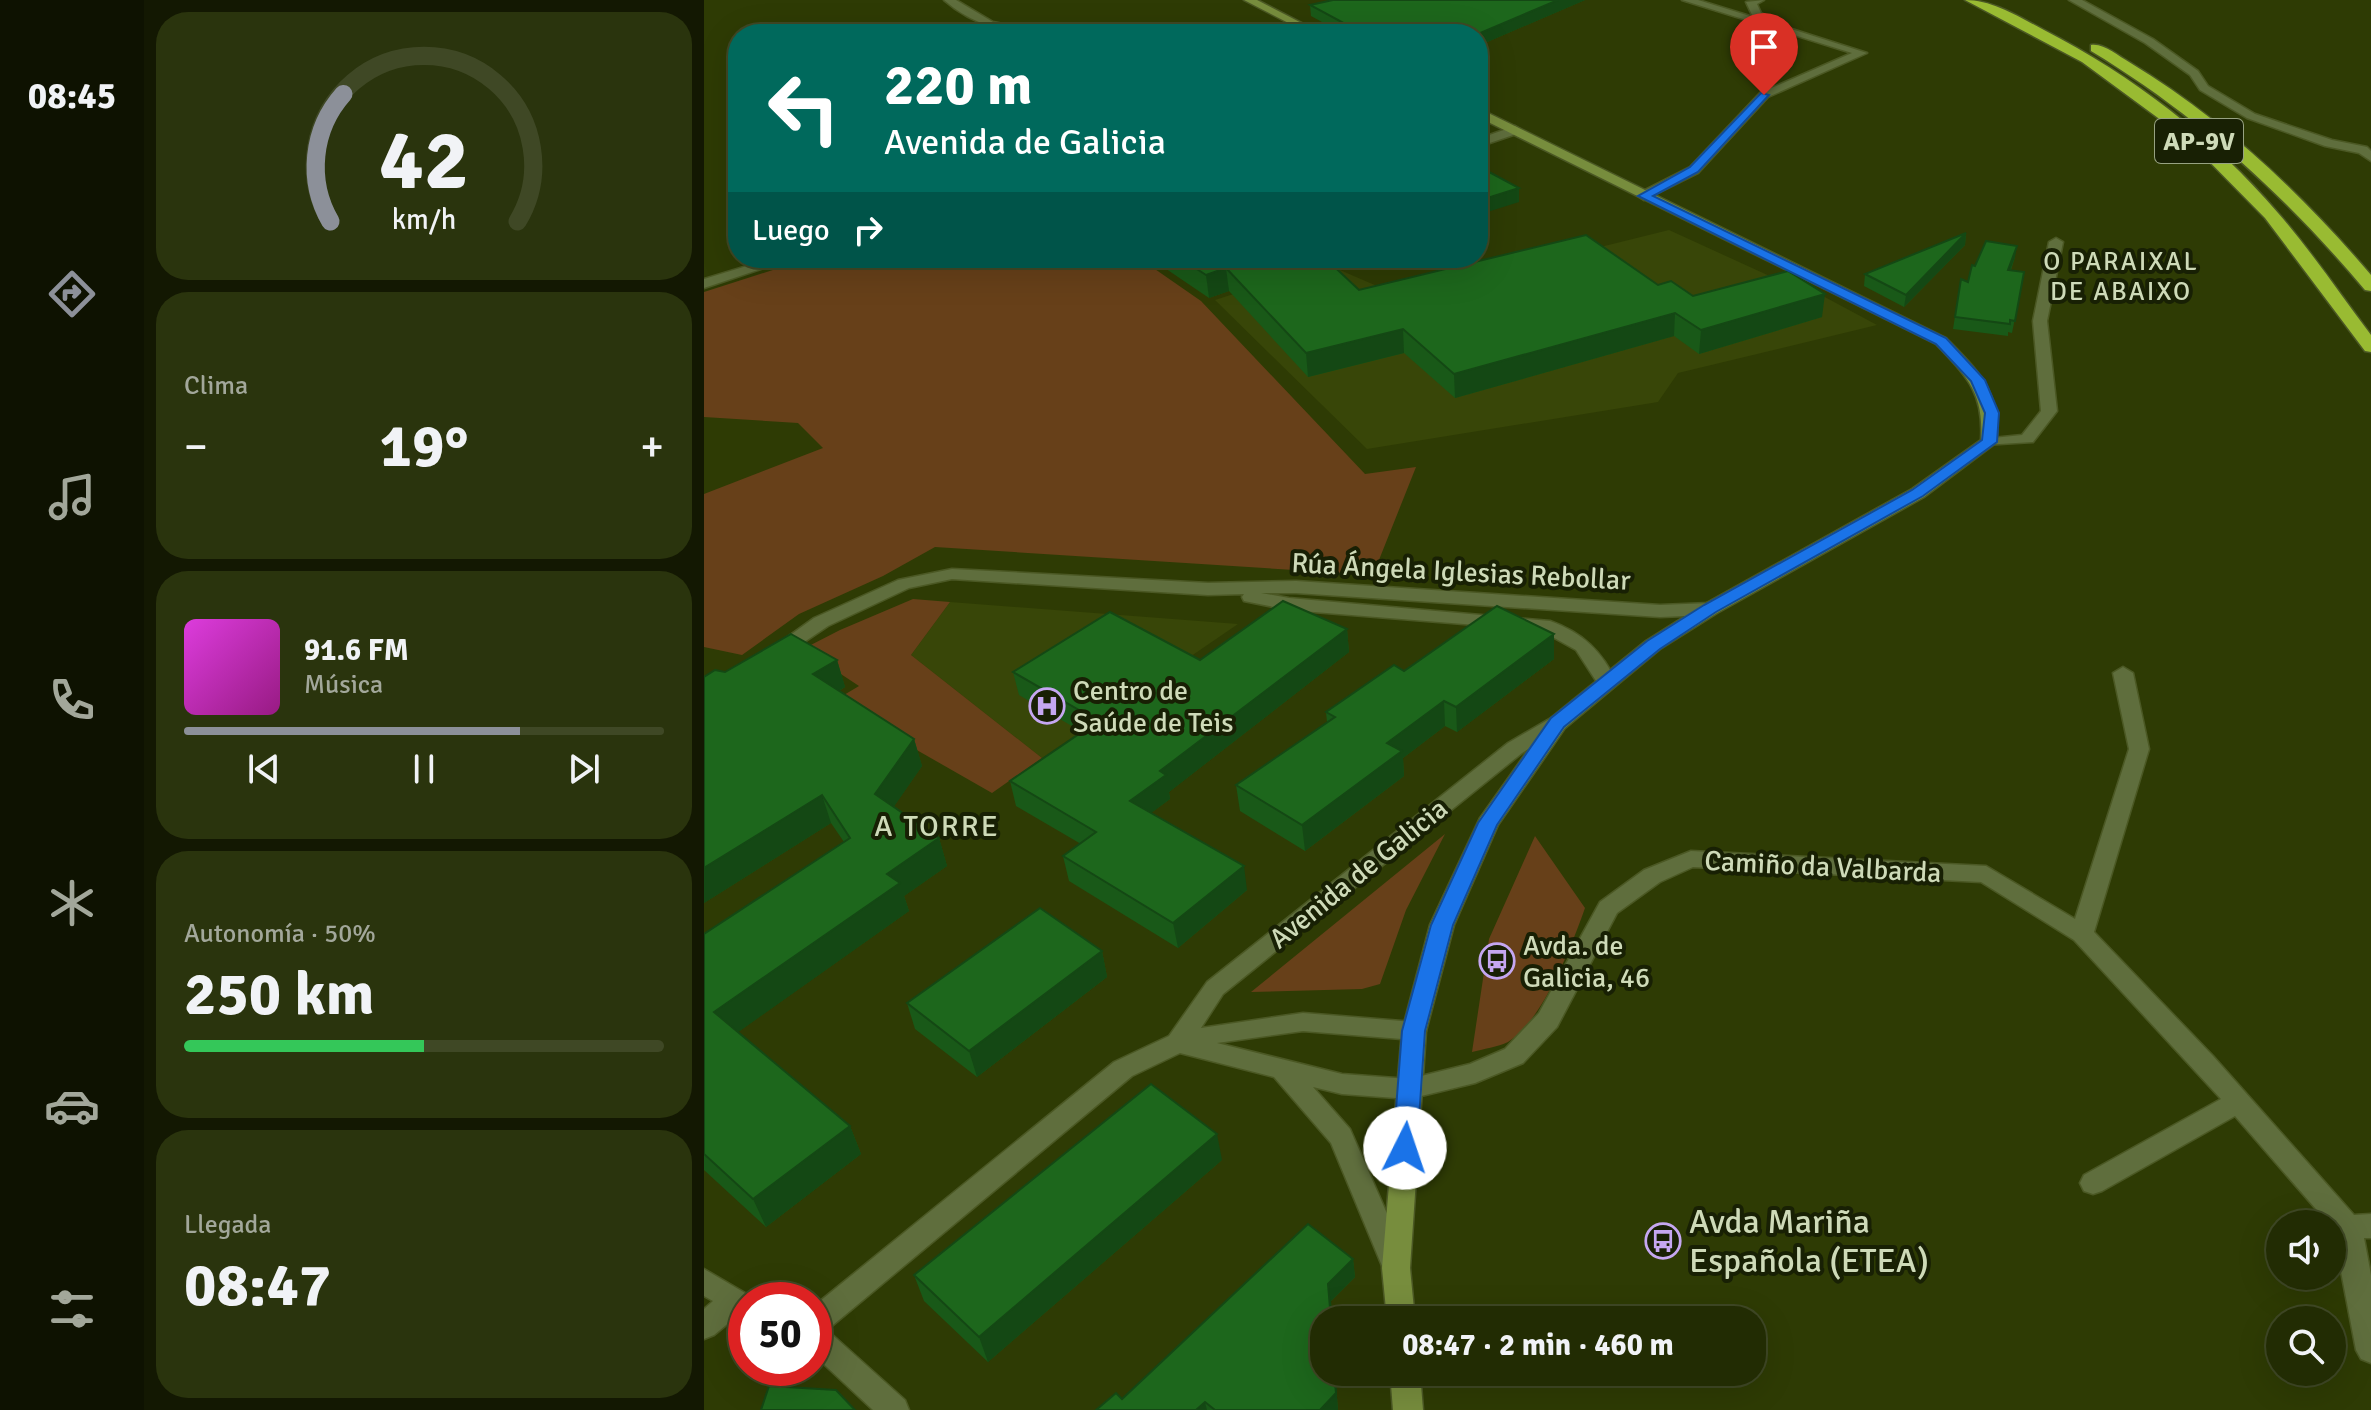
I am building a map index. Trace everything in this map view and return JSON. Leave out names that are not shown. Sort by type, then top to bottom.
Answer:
[{"type":"highway","name":"AP-9V","points":[[1971,0],[2100,68],[2158,108],[2211,151],[2258,199],[2371,347]]},
{"type":"highway","name":"AP-9V","points":[[2003,0],[2058,26],[2135,71],[2229,138],[2331,237],[2371,286]]},
{"type":"main road","points":[[1249,0],[1298,24]]},
{"type":"main road","points":[[1488,117],[1941,341],[1978,380],[1992,413],[1989,442]]},
{"type":"main road","name":"Avenida de Galicia","points":[[1400,1306],[1396,1268],[1414,1031],[1442,925],[1488,823],[1558,723],[1653,645],[1710,609],[1918,493],[1989,442]]},
{"type":"main road","points":[[1406,1386],[1408,1410]]},
{"type":"street","points":[[949,0],[988,24]]},
{"type":"street","points":[[1644,196],[1694,170],[1764,95],[1862,53],[1687,0]]},
{"type":"street","points":[[1759,0],[1751,2],[1757,15],[1790,31]]},
{"type":"street","points":[[2074,0],[2149,41],[2194,73],[2204,88],[2251,116],[2329,143],[2363,150],[2371,157]]},
{"type":"street","points":[[1488,139],[1515,130]]},
{"type":"street","points":[[1989,442],[2027,439],[2049,411],[2040,321],[2056,242]]},
{"type":"street","points":[[704,284],[755,268]]},
{"type":"street","name":"Rúa Ángela Iglesias Rebollar","points":[[756,666],[821,622],[904,584],[952,574],[1208,589],[1296,587],[1660,611],[1710,609]]},
{"type":"street","name":"Rúa Ángela Iglesias Rebollar","points":[[1208,589],[1289,604],[1543,625],[1562,631],[1580,643],[1596,658],[1607,683]]},
{"type":"street","points":[[2082,934],[2139,749],[2123,673]]},
{"type":"street","name":"Avenida de Galicia","points":[[1178,1043],[1215,988],[1515,748],[1558,723]]},
{"type":"street","name":"Camiño da Valbarda","points":[[1409,1089],[1475,1073],[1514,1056],[1548,1020],[1608,908],[1652,876],[1691,859],[1986,874],[2082,934],[2238,1102],[2360,1227],[2371,1350]]},
{"type":"street","points":[[832,1308],[1123,1069],[1178,1043],[1219,1033],[1303,1022],[1414,1031]]},
{"type":"street","points":[[1178,1043],[1342,1084],[1409,1089]]},
{"type":"street","name":"Avenida de Galicia","points":[[1282,1069],[1341,1137],[1396,1268]]},
{"type":"street","points":[[2093,1183],[2238,1102]]},
{"type":"street","points":[[704,1281],[728,1296]]},
{"type":"street","points":[[704,1326],[728,1311]]},
{"type":"street","points":[[832,1352],[894,1410]]},
{"type":"shaded area","points":[[1669,230],[1785,283],[1793,280],[1877,325],[1678,373],[1658,402],[1367,449],[1215,300],[1314,268],[1335,268],[1377,286],[1423,291]]},
{"type":"shaded area","points":[[779,268],[1153,268],[1201,301],[1365,474],[1416,467],[1373,575],[935,547],[883,576],[799,614],[742,655],[704,647],[704,494],[823,448],[798,423],[704,417],[704,292]]},
{"type":"shaded area","points":[[913,599],[950,602],[911,655],[1042,758],[992,793],[873,725],[782,732],[859,686],[803,649]]},
{"type":"shaded area","name":"Centro de Saúde de Teis","points":[[950,602],[1238,624],[1042,758],[911,655]]},
{"type":"shaded area","points":[[1445,834],[1406,910],[1380,984],[1362,989],[1251,992]]},
{"type":"shaded area","points":[[1535,836],[1585,908],[1554,981],[1533,1018],[1508,1042],[1472,1052],[1489,939]]},
{"type":"building","points":[[1333,0],[1558,0],[1488,30],[1488,24],[1345,24],[1310,5]]},
{"type":"building","points":[[1488,171],[1519,188],[1488,198]]},
{"type":"building","points":[[1966,233],[1906,295],[1865,274]]},
{"type":"building","points":[[1586,235],[1658,285],[1671,281],[1693,296],[1788,271],[1825,294],[1701,330],[1675,313],[1454,374],[1403,329],[1306,353],[1226,268],[1336,268],[1359,290],[1450,268],[1488,268],[1488,259]]},
{"type":"building","points":[[1986,241],[2017,246],[2008,270],[2024,272],[2015,321],[2010,320],[2010,324],[1955,317],[1961,279],[1968,282],[1972,265],[1975,266]]},
{"type":"building","points":[[1195,268],[1226,268],[1206,275]]},
{"type":"building","points":[[1283,601],[1347,629],[1160,771],[1166,775],[1130,801],[1244,866],[1173,923],[1063,856],[1096,832],[1010,781],[1098,721],[1013,672],[1110,612],[1200,660]]},
{"type":"building","points":[[1497,606],[1554,634],[1456,707],[1444,701],[1387,743],[1402,751],[1302,825],[1236,785],[1335,717],[1326,712],[1394,665],[1404,671]]},
{"type":"building","points":[[791,634],[837,660],[813,674],[914,739],[875,794],[939,838],[887,874],[900,883],[714,1012],[850,1126],[753,1199],[704,1154],[704,934],[850,838],[822,795],[704,868],[704,677],[715,670],[725,672]]},
{"type":"building","points":[[1040,908],[1102,951],[969,1051],[907,1003]]},
{"type":"building","points":[[1151,1084],[1217,1134],[979,1337],[914,1275]]},
{"type":"building","points":[[1308,1224],[1353,1259],[1328,1284],[1330,1306],[1310,1306],[1310,1386],[1335,1386],[1336,1393],[1320,1410],[1215,1410],[1205,1402],[1196,1410],[1096,1410],[1116,1393],[1122,1399]]},
{"type":"building","points":[[769,1386],[836,1390],[855,1410],[761,1410]]},
{"type":"place","name":"Centro de Saúde de Teis","points":[[1047,706]]},
{"type":"place","name":"Avda. de Galicia, 46","points":[[1497,961]]},
{"type":"place","name":"Avda Mariña Española (ETEA)","points":[[1663,1241]]},
{"type":"district","name":"O PARAIXAL DE ABAIXO","points":[[2121,276]]},
{"type":"district","name":"A TORRE","points":[[937,826]]},
{"type":"route","points":[[1405,1148],[1414,1031],[1442,925],[1488,823],[1558,723],[1653,645],[1710,609],[1918,493],[1989,442],[1992,413],[1978,380],[1941,341],[1836,287],[1644,196],[1694,170],[1764,95]]}]
